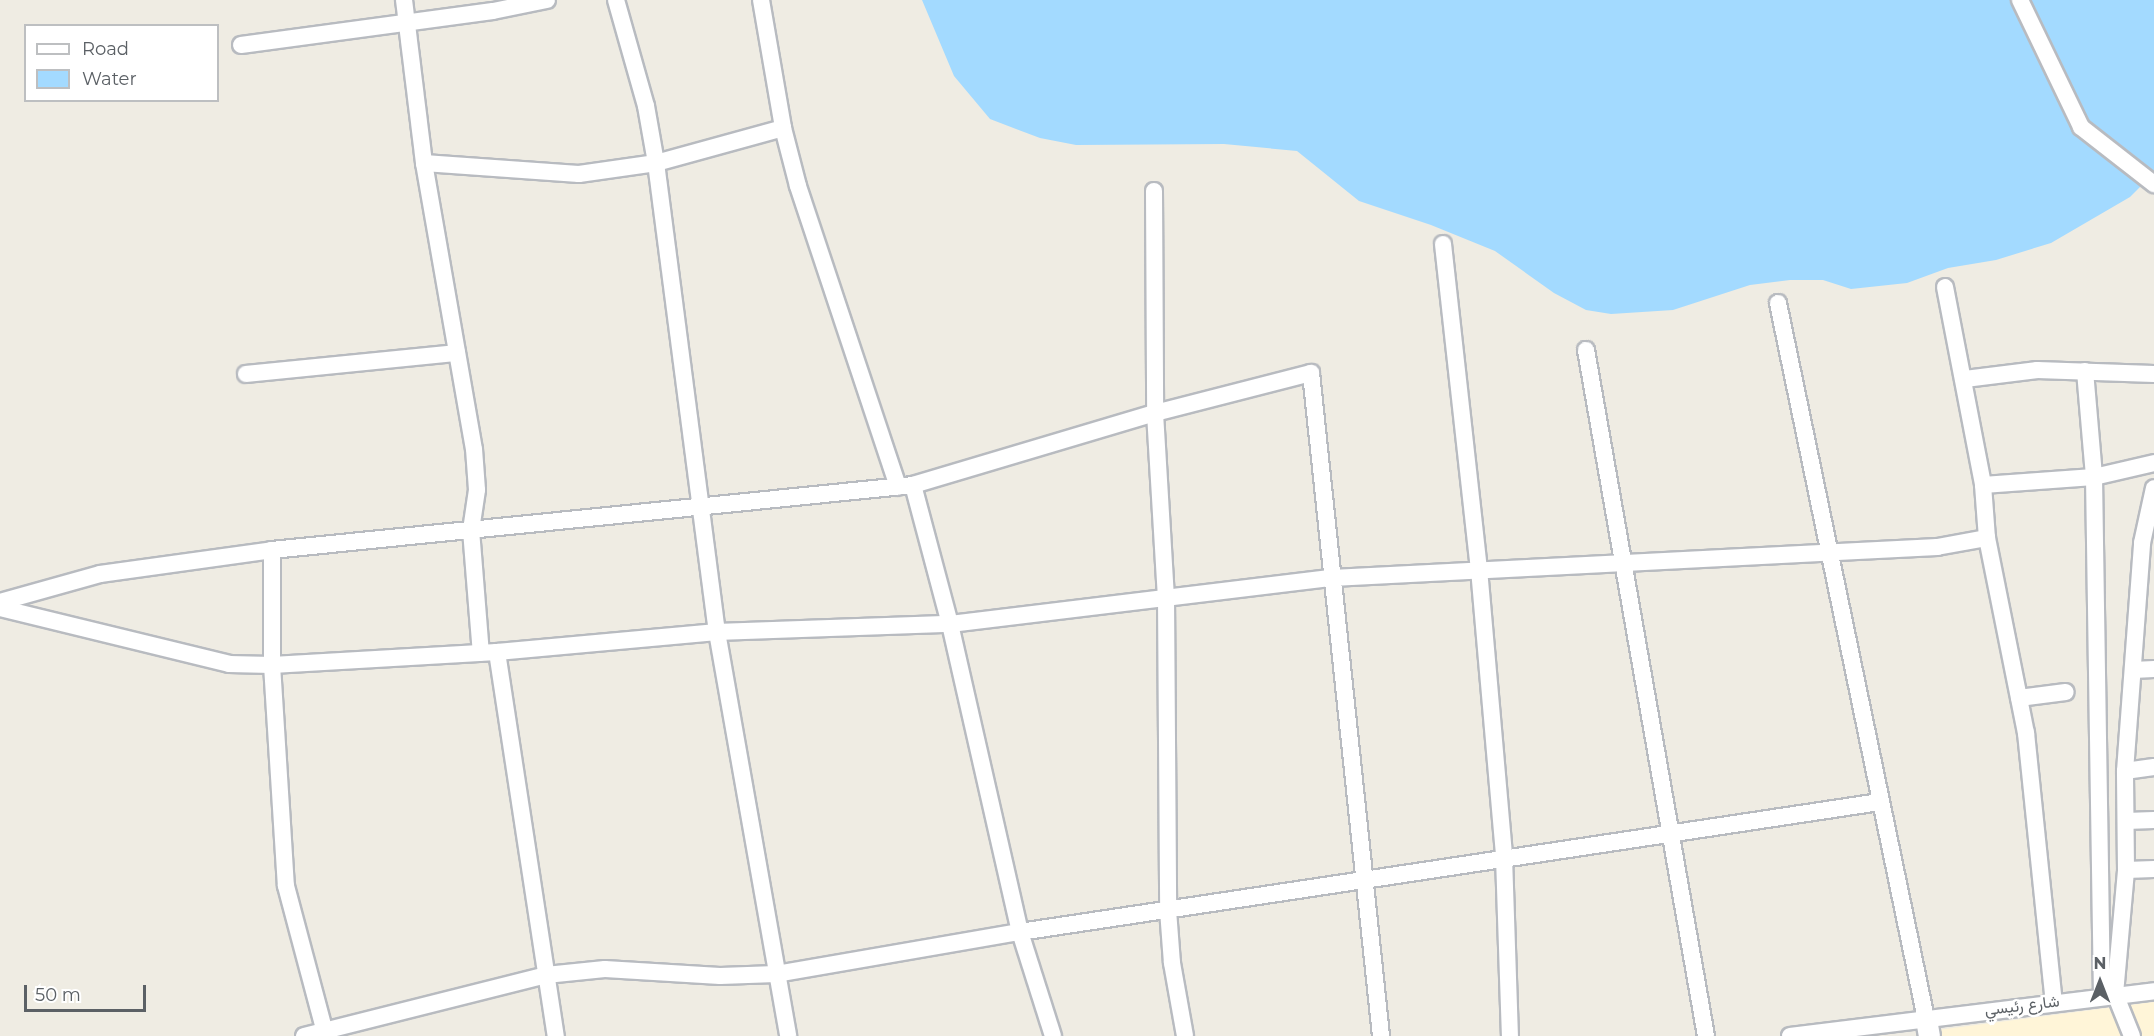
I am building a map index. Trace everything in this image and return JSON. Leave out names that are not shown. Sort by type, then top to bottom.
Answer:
[{"type":"street","points":[[404,0],[424,163],[474,449],[477,490],[471,530],[489,652],[556,1036]]},
{"type":"street","points":[[241,45],[407,24],[547,0]]},
{"type":"street","points":[[616,0],[646,106],[656,163],[703,509],[717,632],[788,1036]]},
{"type":"street","points":[[761,0],[783,129],[906,486],[950,624],[1020,932],[1053,1036]]},
{"type":"street","points":[[2020,0],[2081,127],[2154,184]]},
{"type":"street","points":[[424,163],[579,174],[656,163],[783,129]]},
{"type":"street","points":[[1154,191],[1155,413],[1166,597],[1168,910],[1172,963],[1185,1036]]},
{"type":"street","points":[[1443,244],[1479,569],[1504,857],[1510,1036]]},
{"type":"street","points":[[1945,287],[1965,380],[1983,485],[1987,538],[2019,698],[2033,789],[2054,1002]]},
{"type":"street","points":[[1778,303],[1927,1027]]},
{"type":"street","points":[[1586,350],[1620,561],[1706,1036]]},
{"type":"street","points":[[246,374],[457,353]]},
{"type":"street","points":[[1965,380],[2037,370],[2154,374]]},
{"type":"street","points":[[2085,371],[2094,477],[2108,995],[2132,1036]]},
{"type":"street","points":[[0,602],[100,574],[272,550],[703,509],[906,486],[1155,413],[1311,373],[1381,1036]]},
{"type":"street","points":[[1983,485],[2094,477],[2154,463]]},
{"type":"street","points":[[2108,995],[2126,870],[2125,771],[2133,670],[2154,488]]},
{"type":"street","points":[[0,608],[230,664],[272,665],[489,652],[717,632],[950,624],[1332,578],[1620,561],[1828,554],[1937,547],[1987,538]]},
{"type":"street","points":[[272,550],[272,665],[286,886],[326,1032]]},
{"type":"street","points":[[2133,670],[2154,669]]},
{"type":"street","points":[[2019,698],[2067,692]]},
{"type":"street","points":[[2125,771],[2154,767]]},
{"type":"street","points":[[304,1036],[546,975],[605,969],[720,976],[776,974],[1020,932],[1504,857],[1880,802]]},
{"type":"street","points":[[2126,821],[2154,820]]},
{"type":"street","points":[[2126,870],[2154,869]]},
{"type":"street","name":"شارع رئيسي","points":[[1790,1036],[1927,1027],[2054,1002],[2154,991]]},
{"type":"shaded area","points":[[2154,1002],[2154,1036],[1938,1036],[1937,1030]]},
{"type":"water","points":[[922,0],[2154,0],[2154,173],[2130,197],[2051,243],[1996,260],[1948,268],[1907,283],[1851,289],[1823,280],[1790,280],[1750,285],[1673,310],[1611,314],[1586,310],[1554,293],[1495,251],[1431,225],[1359,201],[1297,151],[1224,144],[1076,145],[1040,138],[990,119],[954,76]]}]
